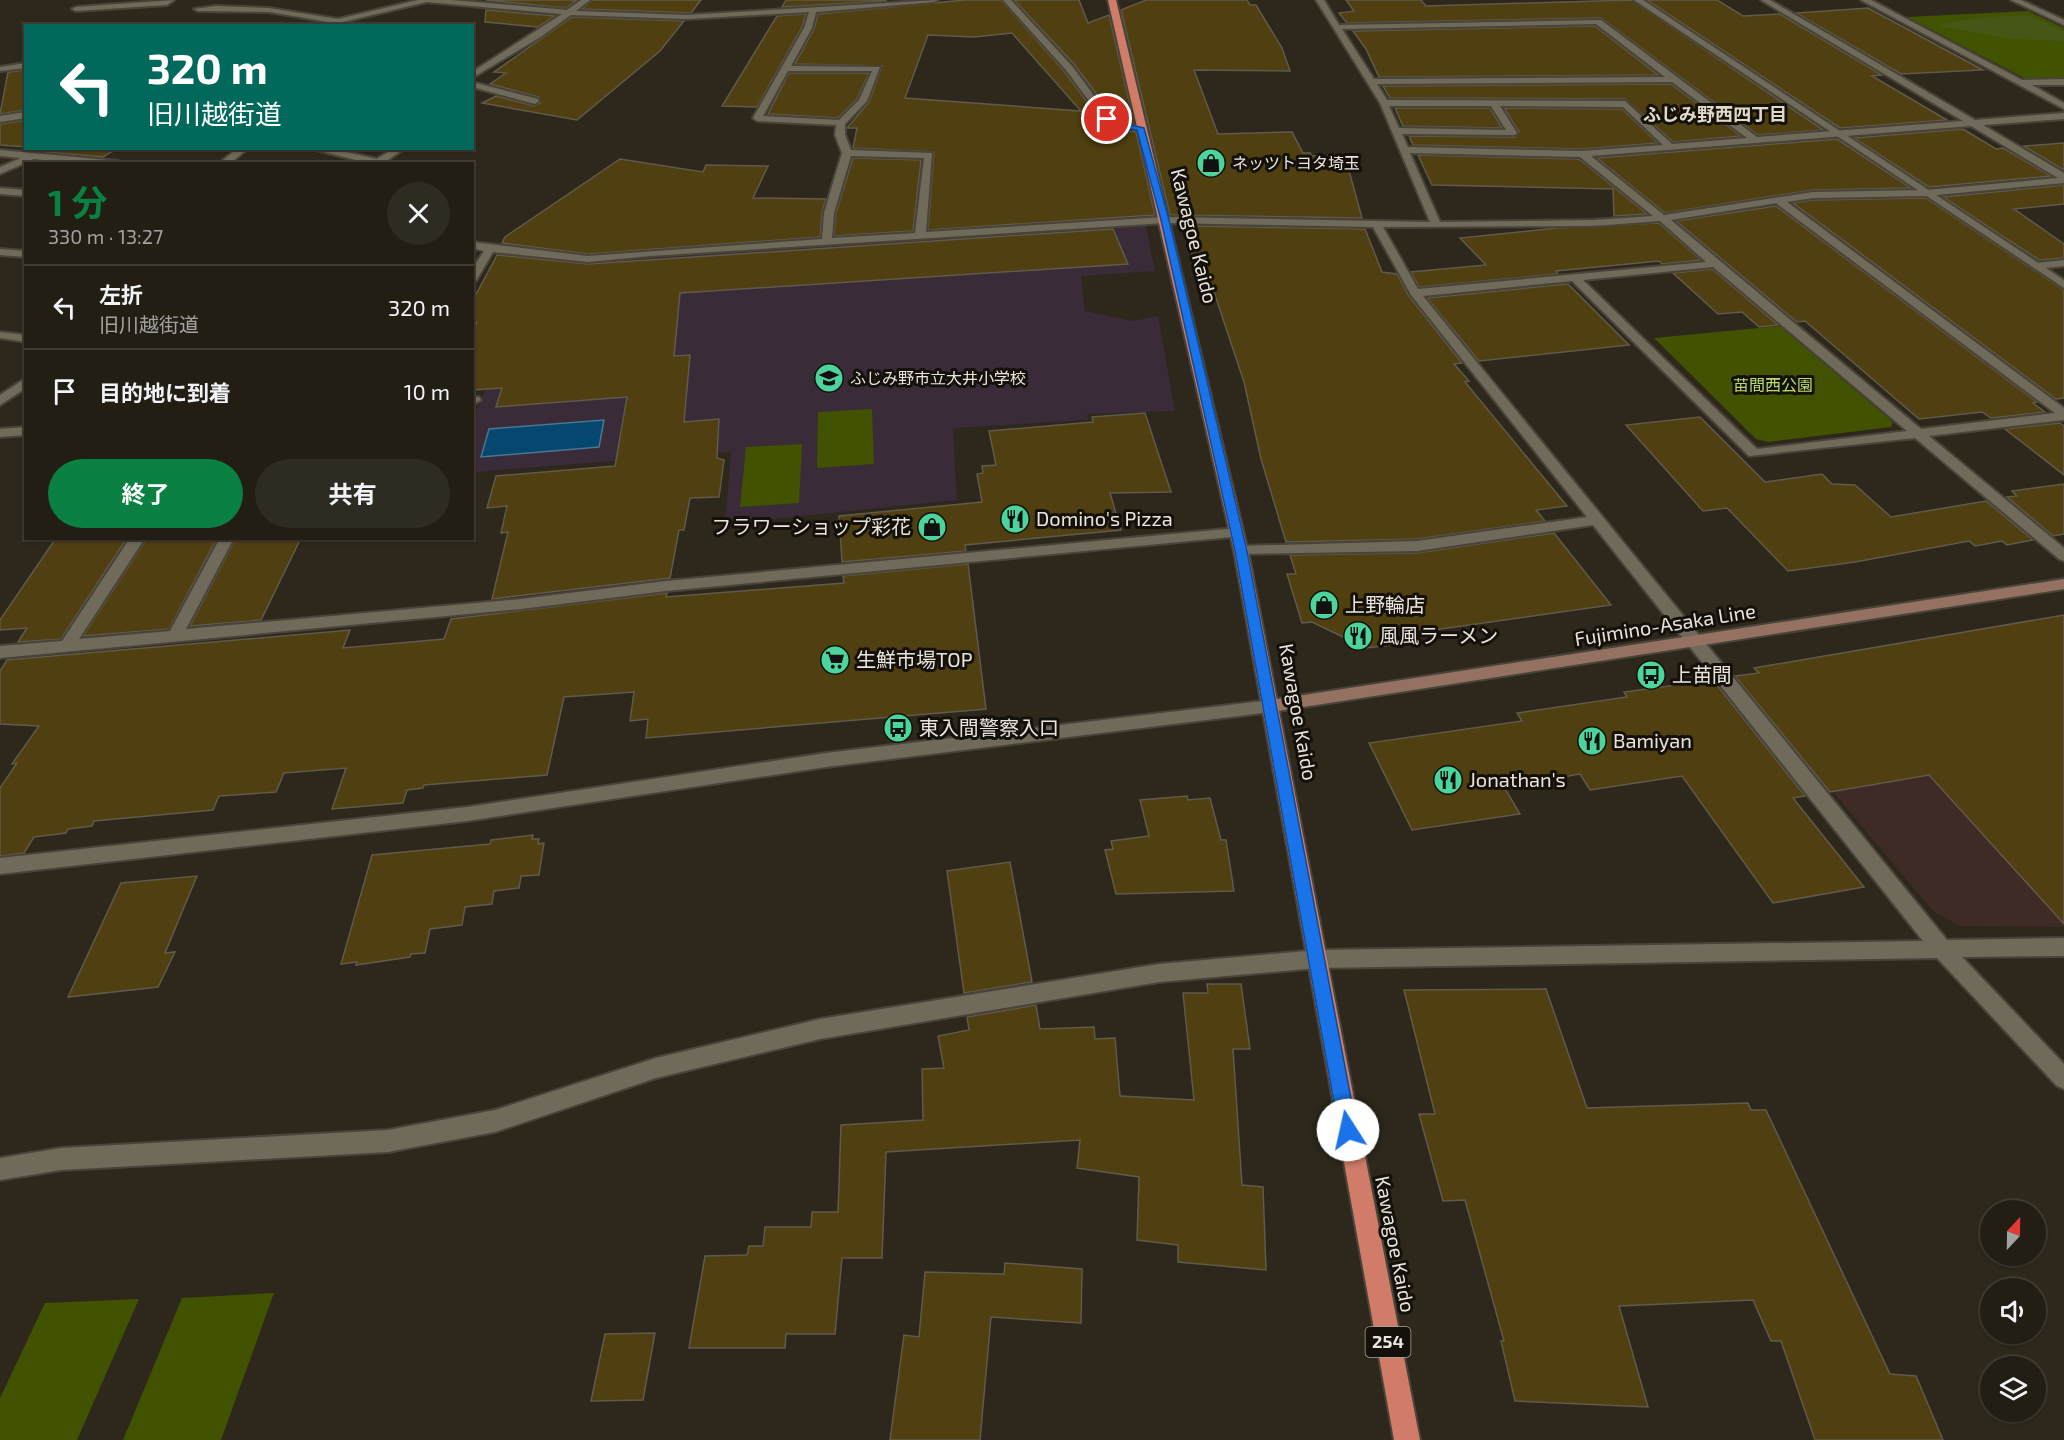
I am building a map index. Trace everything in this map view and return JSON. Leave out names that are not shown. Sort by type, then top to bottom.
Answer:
[{"type":"highway","name":"Kawagoe Kaido","points":[[1112,0],[1241,551],[1407,1440]]},
{"type":"main road","name":"Fujimino-Asaka Line","points":[[1271,706],[1343,697],[2064,584]]},
{"type":"street","points":[[76,9],[167,3],[170,0]]},
{"type":"street","points":[[332,24],[427,0],[569,13],[687,17],[934,0]]},
{"type":"street","points":[[474,75],[586,0]]},
{"type":"street","points":[[1007,0],[1069,68],[1107,119],[1119,125],[1141,128]]},
{"type":"street","points":[[1320,0],[1384,103],[1436,225]]},
{"type":"street","points":[[1638,0],[2064,285]]},
{"type":"street","points":[[1765,0],[2064,178]]},
{"type":"street","points":[[1865,0],[2064,106]]},
{"type":"street","points":[[2015,0],[2064,23]]},
{"type":"street","points":[[198,9],[235,7],[317,15],[339,22]]},
{"type":"street","points":[[813,10],[808,28],[757,118],[841,123]]},
{"type":"street","points":[[2042,12],[2064,13]]},
{"type":"street","points":[[1338,27],[1598,22],[1755,140]]},
{"type":"street","points":[[0,69],[24,65]]},
{"type":"street","points":[[786,68],[877,69],[863,101],[841,123],[840,135],[847,153],[829,213],[827,242]]},
{"type":"street","points":[[1372,82],[1673,79]]},
{"type":"street","points":[[2021,83],[2064,82]]},
{"type":"street","points":[[474,85],[535,101]]},
{"type":"street","points":[[1384,103],[1625,104],[1670,146]]},
{"type":"street","points":[[1395,131],[1512,133],[1494,103]]},
{"type":"street","points":[[0,119],[24,115]]},
{"type":"street","points":[[1405,150],[1582,154],[2064,116]]},
{"type":"street","points":[[0,152],[17,146]]},
{"type":"street","points":[[225,162],[242,150]]},
{"type":"street","points":[[319,150],[378,162],[398,150]]},
{"type":"street","points":[[329,162],[345,150]]},
{"type":"street","points":[[0,152],[97,162]]},
{"type":"street","points":[[847,153],[929,155],[920,236]]},
{"type":"street","points":[[1582,154],[1663,218],[2064,556]]},
{"type":"street","points":[[0,171],[34,156]]},
{"type":"street","points":[[474,245],[588,259],[1165,220],[1436,225],[1593,223],[1663,218],[1781,202],[1813,195],[1926,193],[2064,178]]},
{"type":"street","points":[[0,191],[24,193]]},
{"type":"street","points":[[1781,202],[2064,415]]},
{"type":"street","points":[[1376,224],[1415,293],[1941,948],[2064,1079]]},
{"type":"street","points":[[474,276],[490,249]]},
{"type":"street","points":[[0,252],[24,254]]},
{"type":"street","points":[[2036,266],[2064,263]]},
{"type":"street","points":[[1415,293],[1715,264]]},
{"type":"street","points":[[1575,278],[1754,453],[2064,415]]},
{"type":"street","points":[[0,335],[24,339]]},
{"type":"street","points":[[0,387],[22,384]]},
{"type":"street","points":[[0,401],[22,384]]},
{"type":"street","points":[[0,433],[24,431]]},
{"type":"street","points":[[1241,551],[1417,546],[1597,520]]},
{"type":"street","points":[[0,652],[520,604],[678,585],[1237,533]]},
{"type":"street","points":[[67,646],[137,540]]},
{"type":"street","points":[[175,636],[226,540]]},
{"type":"street","points":[[0,866],[467,814],[826,760],[1271,706]]},
{"type":"street","points":[[0,1169],[61,1159],[388,1141],[495,1121],[656,1068],[820,1029],[1159,973],[1317,959],[2064,947]]},
{"type":"shaded area","name":"ふじみ野市立大井小学校","points":[[1138,224],[1146,227],[1155,271],[1081,276],[1085,311],[1133,321],[1158,316],[1175,411],[1087,414],[1088,420],[953,428],[957,500],[725,524],[731,452],[474,472],[474,416],[505,345],[575,283],[582,262]]},
{"type":"shaded area","points":[[1797,749],[2064,774],[2064,927],[1960,926],[1934,912]]},
{"type":"green space","points":[[2028,11],[2064,28],[2064,80],[2026,79],[1907,17]]},
{"type":"green space","points":[[2029,15],[2064,31],[2064,41],[2013,39],[1939,26],[1944,23],[1986,17]]},
{"type":"green space","name":"苗間西公園","points":[[1780,326],[1893,422],[1891,427],[1768,442],[1756,439],[1654,338]]},
{"type":"green space","points":[[872,409],[874,464],[817,468],[818,412]]},
{"type":"green space","points":[[802,444],[799,503],[740,507],[746,447]]},
{"type":"green space","points":[[274,1293],[221,1440],[123,1440],[182,1298]]},
{"type":"green space","points":[[139,1299],[77,1440],[0,1440],[0,1398],[45,1303]]},
{"type":"water","points":[[604,420],[599,447],[481,457],[489,429]]},
{"type":"building","points":[[486,0],[577,0],[566,8]]},
{"type":"building","points":[[592,0],[701,0],[691,13],[582,9]]},
{"type":"building","points":[[786,0],[886,0],[886,1],[782,7]]},
{"type":"building","points":[[965,0],[1001,0],[1064,71],[1102,122],[1118,130],[1136,132],[1155,215],[928,230],[934,152],[853,148],[857,128],[847,128],[869,102],[882,66],[795,64],[814,29],[818,14]],"holes":[[[1012,33],[1081,111],[905,98],[928,35],[974,37]]]},
{"type":"building","points":[[1014,0],[1079,0],[1088,23],[1109,15],[1134,122],[1122,121],[1112,115],[1074,64]]},
{"type":"building","points":[[1146,0],[1247,0],[1250,5],[1256,5],[1282,48],[1290,71],[1194,70],[1218,134],[1292,132],[1303,153],[1310,153],[1312,156],[1345,156],[1362,218],[1170,215],[1121,10]]},
{"type":"building","points":[[1346,0],[1421,0],[1426,6],[1632,0],[1823,130],[1758,135],[1601,18],[1347,23],[1339,13],[1354,11]]},
{"type":"building","points":[[1647,0],[1717,0],[1743,16],[1780,14],[1882,75],[1872,76],[1947,120],[1840,128]]},
{"type":"building","points":[[1868,8],[1983,70],[1901,74],[1796,13]]},
{"type":"building","points":[[486,10],[555,16],[538,27],[485,22]]},
{"type":"building","points":[[806,14],[802,27],[757,107],[722,106],[777,16]]},
{"type":"building","points":[[572,17],[684,21],[660,51],[577,120],[482,103],[496,96],[534,106],[540,103],[539,97],[490,84],[506,73],[494,72]]},
{"type":"building","points":[[1595,26],[1658,75],[1379,77],[1366,49],[1353,31]]},
{"type":"building","points":[[24,70],[24,110],[0,114],[8,72]]},
{"type":"building","points":[[789,73],[869,73],[857,99],[838,118],[768,114]]},
{"type":"building","points":[[1671,84],[1741,136],[1673,142],[1625,99],[1390,98],[1383,86]]},
{"type":"building","points":[[1395,108],[1490,108],[1502,128],[1403,126]]},
{"type":"building","points":[[1504,108],[1622,109],[1658,143],[1582,149],[1413,145],[1409,136],[1515,137],[1519,132]]},
{"type":"building","points":[[24,120],[24,147],[0,145],[0,124]]},
{"type":"building","points":[[1963,129],[1996,149],[2003,148],[2051,176],[1929,187],[1854,138]]},
{"type":"building","points":[[1837,139],[1911,188],[1813,190],[1665,213],[1597,158]]},
{"type":"building","points":[[2064,143],[2064,170],[2024,146]]},
{"type":"building","points":[[50,150],[115,150],[103,157],[46,152]]},
{"type":"building","points":[[1418,155],[1579,159],[1647,214],[1614,216],[1613,189],[1432,185]]},
{"type":"building","points":[[853,158],[921,160],[913,231],[834,236],[836,213]]},
{"type":"building","points":[[620,159],[703,172],[706,165],[768,166],[753,198],[826,199],[820,237],[588,254],[502,243],[505,237]]},
{"type":"building","points":[[2064,185],[2064,204],[2014,209],[2064,244],[2064,258],[2039,260],[1943,197]]},
{"type":"building","points":[[1926,198],[2064,290],[2064,398],[2056,399],[1793,203],[1813,200]]},
{"type":"building","points":[[1776,206],[2037,402],[2033,403],[2045,412],[1991,418],[1982,412],[1919,419],[1805,321],[1797,322],[1676,221]]},
{"type":"building","points":[[1659,223],[1701,260],[1662,264],[1659,261],[1556,271],[1558,274],[1419,287],[1411,272],[1486,265],[1460,238],[1557,228]]},
{"type":"building","points":[[1189,226],[1365,229],[1382,272],[1397,274],[1409,296],[1462,363],[1454,364],[1469,381],[1465,382],[1567,506],[1536,510],[1545,521],[1417,539],[1286,542],[1261,459],[1244,382],[1214,292],[1205,266],[1193,266]]},
{"type":"building","points":[[1113,229],[1128,264],[680,293],[674,356],[690,355],[684,422],[719,419],[717,458],[724,460],[719,497],[690,498],[684,530],[679,530],[670,578],[492,599],[508,532],[501,533],[507,506],[487,508],[496,476],[615,466],[627,397],[496,407],[502,388],[474,390],[474,328],[477,322],[474,322],[474,298],[497,255],[588,264]]},
{"type":"building","points":[[1712,269],[1778,325],[1759,327],[1742,312],[1718,314],[1673,273]]},
{"type":"building","points":[[1568,284],[1629,345],[1479,361],[1427,298]]},
{"type":"building","points":[[1145,413],[1171,492],[1110,493],[1121,530],[965,545],[966,551],[842,562],[839,516],[982,502],[977,474],[983,473],[982,466],[996,465],[989,431],[1093,422],[1092,417]]},
{"type":"building","points":[[1700,417],[1765,482],[1822,474],[1832,484],[1855,485],[1891,517],[1986,501],[2033,540],[2007,545],[2002,541],[1975,546],[1969,541],[1855,562],[1788,571],[1727,508],[1703,511],[1626,425]]},
{"type":"building","points":[[2060,423],[2064,426],[2064,475],[2005,429]]},
{"type":"building","points":[[2064,484],[2064,534],[2053,536],[2007,497],[2017,496],[2012,491]]},
{"type":"building","points":[[1554,533],[1611,605],[1405,634],[1410,643],[1366,648],[1312,622],[1302,623],[1287,574],[1296,574],[1290,555],[1417,553]]},
{"type":"building","points":[[55,540],[126,540],[61,639],[18,642],[27,628],[0,630],[0,620]]},
{"type":"building","points":[[146,540],[216,540],[169,629],[83,636]]},
{"type":"building","points":[[235,540],[300,540],[261,620],[190,626]]},
{"type":"building","points":[[968,564],[986,709],[646,738],[648,719],[630,721],[634,692],[564,697],[547,775],[424,785],[423,788],[407,790],[403,803],[332,809],[346,768],[284,773],[276,792],[219,796],[213,810],[94,821],[92,826],[68,829],[66,833],[34,837],[24,853],[0,856],[0,788],[17,763],[12,764],[39,726],[0,724],[0,671],[7,660],[350,630],[343,648],[444,639],[451,619],[667,593],[666,597],[844,583],[843,576]]},
{"type":"building","points":[[2064,615],[2064,924],[1929,775],[1830,792],[1735,676],[1759,673],[1754,668]]},
{"type":"building","points":[[1713,680],[1805,796],[1793,798],[1864,887],[1773,903],[1682,776],[1590,790],[1580,774],[1504,787],[1520,814],[1412,830],[1369,743],[1522,721],[1517,713],[1627,697],[1624,692]]},
{"type":"building","points":[[1187,796],[1188,800],[1210,798],[1221,840],[1226,840],[1234,891],[1116,894],[1105,850],[1113,849],[1111,841],[1149,836],[1140,800]]},
{"type":"building","points":[[533,835],[532,839],[539,839],[538,844],[544,843],[539,875],[521,876],[519,888],[494,891],[492,904],[465,907],[462,925],[430,929],[425,953],[356,965],[357,962],[341,964],[372,855],[490,844],[491,840]]},
{"type":"building","points":[[1010,862],[1032,982],[964,993],[947,871]]},
{"type":"building","points":[[197,876],[165,953],[175,952],[158,987],[68,997],[121,883]]},
{"type":"building","points":[[1207,984],[1241,984],[1250,1049],[1233,1049],[1242,1185],[1263,1187],[1266,1270],[1178,1262],[1178,1245],[1137,1240],[1139,1177],[1077,1168],[1080,1140],[886,1152],[882,1258],[842,1258],[835,1334],[786,1334],[785,1348],[689,1348],[705,1256],[747,1255],[749,1246],[763,1246],[765,1227],[811,1227],[812,1212],[838,1212],[841,1125],[923,1120],[922,1069],[944,1068],[938,1036],[969,1030],[967,1017],[1036,1005],[1040,1029],[1094,1027],[1095,1039],[1115,1038],[1120,1096],[1194,1100],[1183,993],[1208,993]]},
{"type":"building","points":[[1546,989],[1587,1108],[1748,1103],[1751,1110],[1766,1110],[1890,1374],[1916,1376],[1943,1440],[1815,1440],[1781,1341],[1771,1341],[1753,1300],[1619,1306],[1648,1407],[1515,1401],[1501,1341],[1504,1341],[1465,1200],[1443,1201],[1419,1114],[1435,1114],[1404,990]]},
{"type":"building","points":[[1005,1263],[1082,1269],[1081,1323],[991,1317],[980,1440],[890,1440],[904,1335],[919,1337],[925,1272],[1004,1274]]},
{"type":"building","points":[[655,1333],[643,1400],[591,1401],[605,1334]]},
{"type":"place","name":"ネッツトヨタ埼玉","points":[[1211,163]]},
{"type":"place","name":"ふじみ野市立大井小学校","points":[[829,378]]},
{"type":"place","name":"Domino's Pizza","points":[[1015,519]]},
{"type":"place","name":"フラワーショップ彩花","points":[[932,527]]},
{"type":"place","name":"上野輪店","points":[[1324,605]]},
{"type":"place","name":"風風ラーメン","points":[[1358,636]]},
{"type":"place","name":"生鮮市場TOP","points":[[835,660]]},
{"type":"place","name":"上苗間","points":[[1651,675]]},
{"type":"place","name":"東入間警察入口","points":[[898,728]]},
{"type":"place","name":"Bamiyan","points":[[1592,741]]},
{"type":"place","name":"Jonathan's","points":[[1448,780]]},
{"type":"district","name":"ふじみ野西四丁目","points":[[1715,115]]},
{"type":"route","points":[[1107,119],[1119,125],[1141,128],[1165,220],[1261,648],[1348,1130]]}]
